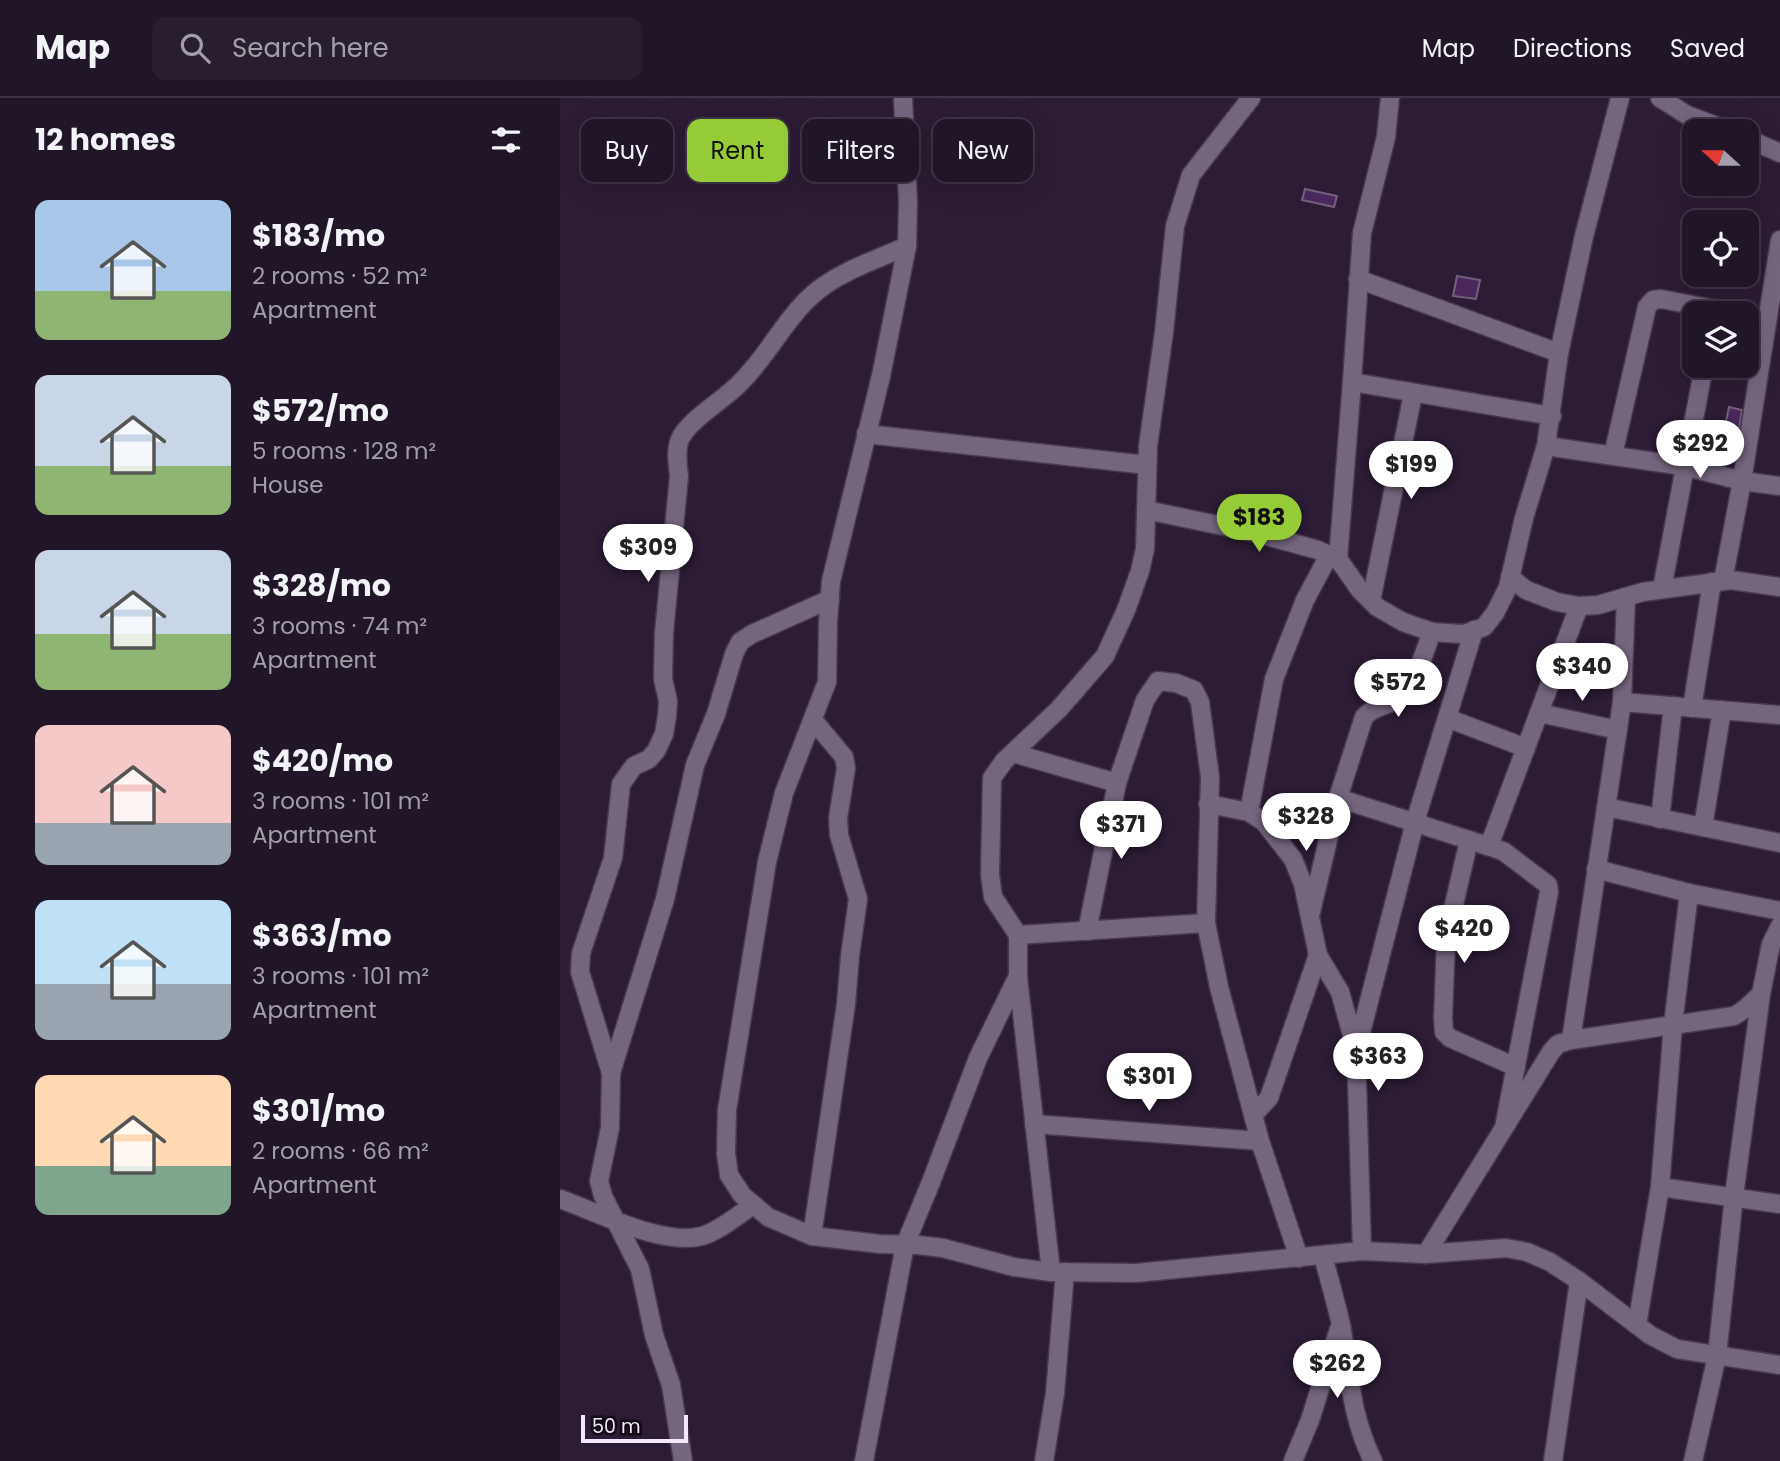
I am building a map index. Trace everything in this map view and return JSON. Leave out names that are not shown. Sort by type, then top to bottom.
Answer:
[{"type":"street","points":[[903,98],[908,202],[907,246],[881,376],[831,581],[827,682],[784,793],[767,862],[727,1111],[726,1153],[729,1175],[742,1195],[768,1217],[811,1236],[943,1248],[1014,1267],[1058,1272],[1136,1273],[1362,1251],[1426,1254],[1506,1248],[1527,1252],[1550,1262],[1650,1335],[1677,1349],[1780,1365]]},
{"type":"street","points":[[1044,1461],[1055,1393],[1058,1272],[1034,1124],[1018,976],[1018,935],[993,897],[990,874],[992,778],[1004,761],[1059,709],[1105,656],[1126,610],[1140,571],[1144,548],[1147,446],[1164,332],[1175,226],[1182,197],[1191,175],[1251,98]]},
{"type":"street","points":[[1249,813],[1274,680],[1306,600],[1333,557],[1353,382],[1364,219],[1386,137],[1390,98]]},
{"type":"street","points":[[1146,510],[1296,543],[1333,557],[1377,607],[1403,622],[1432,632],[1464,634],[1484,627],[1495,613],[1508,587],[1524,518],[1546,446],[1559,353],[1584,236],[1620,98]]},
{"type":"street","points":[[1660,98],[1698,119]]},
{"type":"street","points":[[1759,143],[1780,152]]},
{"type":"street","points":[[1692,708],[1742,481],[1780,240]]},
{"type":"street","points":[[611,1073],[580,972],[581,953],[613,858],[621,785],[634,766],[649,759],[656,751],[664,734],[668,701],[663,679],[664,632],[679,476],[679,440],[687,429],[739,384],[763,357],[784,324],[807,300],[825,285],[852,270],[907,246]]},
{"type":"street","points":[[1358,279],[1559,353]]},
{"type":"street","points":[[1613,455],[1647,307],[1653,300],[1661,299],[1682,304]]},
{"type":"street","points":[[1759,318],[1767,320]]},
{"type":"street","points":[[1662,589],[1701,378]]},
{"type":"street","points":[[1353,382],[1552,416]]},
{"type":"street","points":[[1371,601],[1413,394]]},
{"type":"street","points":[[866,434],[1147,465]]},
{"type":"street","points":[[1546,446],[1683,466],[1742,481],[1780,486]]},
{"type":"street","points":[[1510,576],[1526,590],[1579,607],[1662,589],[1718,581],[1780,587]]},
{"type":"street","points":[[1571,1040],[1622,702],[1626,597]]},
{"type":"street","points":[[683,1461],[671,1385],[654,1335],[640,1269],[603,1196],[599,1181],[610,1128],[611,1073],[665,899],[695,765],[716,714],[734,654],[740,642],[752,634],[830,599]]},
{"type":"street","points":[[1489,846],[1579,607]]},
{"type":"street","points":[[1356,1049],[1415,822],[1474,630]]},
{"type":"street","points":[[1310,916],[1338,798],[1364,717],[1369,711],[1400,698],[1409,687],[1432,632]]},
{"type":"street","points":[[1087,930],[1117,783],[1145,700],[1158,681],[1176,683],[1194,691],[1200,702],[1210,777],[1206,923],[1219,987],[1260,1141],[1299,1258]]},
{"type":"street","points":[[1622,702],[1780,715]]},
{"type":"street","points":[[1660,818],[1673,706]]},
{"type":"street","points":[[1703,827],[1722,710]]},
{"type":"street","points":[[1539,713],[1618,730]]},
{"type":"street","points":[[1447,718],[1526,748]]},
{"type":"street","points":[[811,1236],[846,1004],[858,899],[839,835],[838,818],[846,768],[844,758],[813,720]]},
{"type":"street","points":[[1013,753],[1117,783]]},
{"type":"street","points":[[1338,798],[1503,851],[1548,885],[1549,892],[1504,1128]]},
{"type":"street","points":[[1208,804],[1249,813],[1264,822],[1293,859],[1303,884],[1318,955],[1340,992],[1356,1049],[1362,1251]]},
{"type":"street","points":[[1606,807],[1780,843]]},
{"type":"street","points":[[1469,840],[1446,939],[1444,1032],[1450,1038],[1516,1067]]},
{"type":"street","points":[[1596,869],[1689,893],[1780,911]]},
{"type":"street","points":[[1637,1325],[1660,1187],[1689,893]]},
{"type":"street","points":[[1018,935],[1206,923]]},
{"type":"street","points":[[1693,1461],[1717,1356],[1734,1196],[1761,994],[1771,944],[1780,926]]},
{"type":"street","points":[[1254,1115],[1269,1098],[1318,955]]},
{"type":"street","points":[[863,1461],[905,1245],[978,1058],[1018,976]]},
{"type":"street","points":[[1426,1254],[1551,1052],[1559,1044],[1734,1016],[1761,994]]},
{"type":"street","points":[[1034,1124],[1260,1141]]},
{"type":"street","points":[[1660,1187],[1780,1204]]},
{"type":"street","points":[[560,1199],[662,1236],[688,1239],[705,1235],[753,1205]]},
{"type":"street","points":[[1323,1256],[1340,1324],[1349,1388],[1361,1436],[1373,1461]]},
{"type":"street","points":[[1553,1461],[1579,1281]]},
{"type":"street","points":[[1293,1461],[1310,1420],[1340,1324]]},
{"type":"building","points":[[1305,189],[1337,196],[1334,207],[1302,200]]},
{"type":"building","points":[[1457,276],[1480,280],[1476,299],[1453,296]]},
{"type":"building","points":[[1729,407],[1742,410],[1739,429],[1725,426]]},
{"type":"building","points":[[1706,444],[1719,446],[1717,457],[1705,455]]}]
